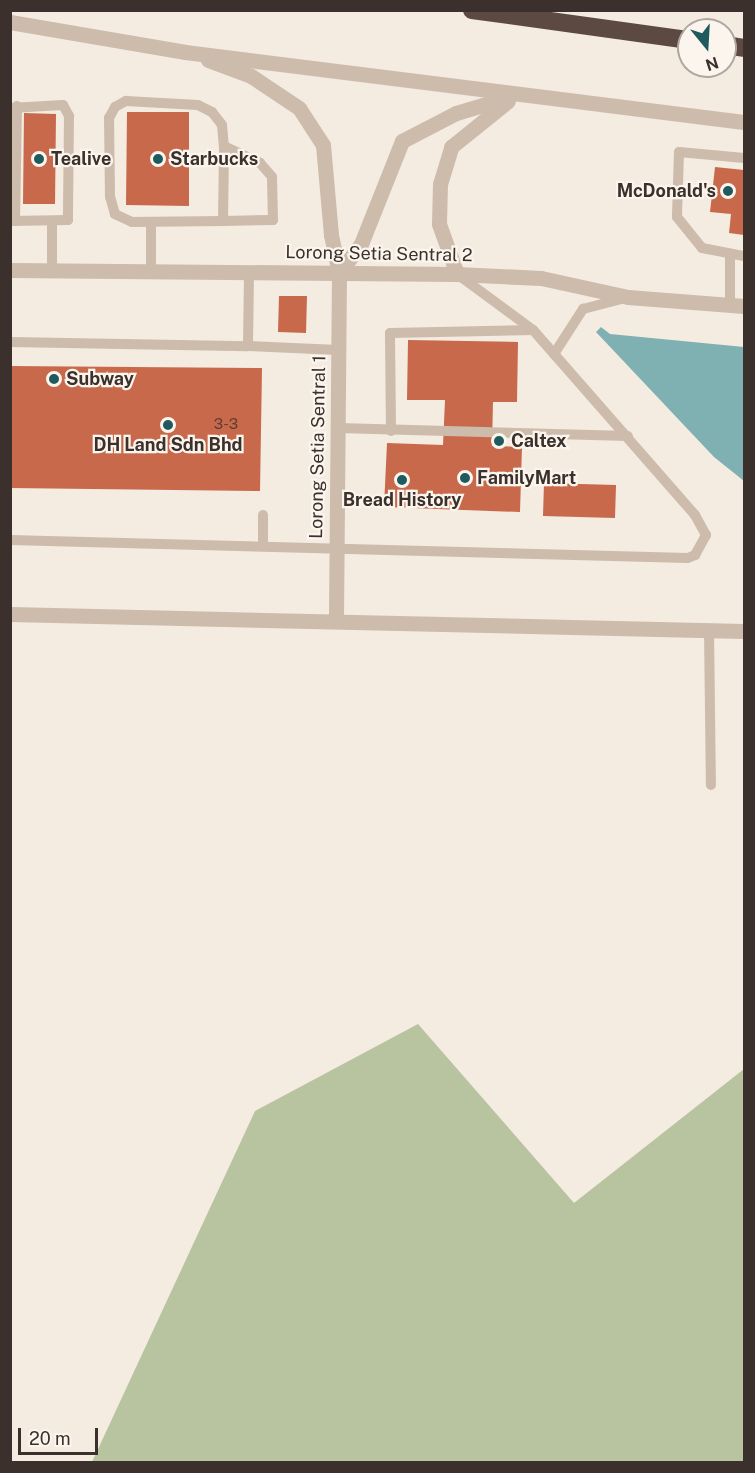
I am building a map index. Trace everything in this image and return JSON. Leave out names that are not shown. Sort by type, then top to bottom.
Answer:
[{"type":"highway","points":[[472,10],[677,38]]},
{"type":"street","points":[[10,22],[185,52],[744,122]]},
{"type":"street","name":"Lorong Setia Sentral 1","points":[[185,52],[251,76],[299,108],[323,145],[331,235],[339,273],[336,621]]},
{"type":"street","points":[[339,273],[361,244],[402,141],[456,113],[515,95]]},
{"type":"street","points":[[457,274],[439,224],[440,183],[451,147],[515,95]]},
{"type":"street","name":"Lorong Setia Sentral 2","points":[[10,270],[457,274],[541,278],[628,297],[737,306]]},
{"type":"street","points":[[10,614],[744,631]]},
{"type":"lane","points":[[223,221],[222,125],[212,112],[198,105],[126,101],[116,107],[109,118],[110,197],[115,214],[132,222],[223,221],[273,220],[272,177],[260,163],[224,146]]},
{"type":"lane","points":[[63,105],[69,116],[68,220],[13,221],[14,107],[63,105]]},
{"type":"lane","points":[[744,158],[679,152],[677,217],[702,248],[730,255],[744,255]]},
{"type":"lane","points":[[52,220],[52,271]]},
{"type":"lane","points":[[151,222],[151,271]]},
{"type":"lane","points":[[730,255],[737,306]]},
{"type":"lane","points":[[248,346],[249,272]]},
{"type":"lane","points":[[10,540],[336,546],[688,558],[701,547],[706,535],[703,526],[628,436],[533,330],[457,274]]},
{"type":"lane","points":[[554,354],[583,309],[628,297]]},
{"type":"lane","points":[[391,431],[390,333],[533,330]]},
{"type":"lane","points":[[10,342],[248,346],[338,350]]},
{"type":"lane","points":[[338,428],[628,436]]},
{"type":"lane","points":[[263,515],[263,545]]},
{"type":"lane","points":[[709,629],[711,784]]},
{"type":"green space","points":[[418,1024],[574,1203],[744,1069],[744,1462],[92,1462],[255,1111]]},
{"type":"water","points":[[601,327],[610,334],[744,347],[744,481],[714,457],[596,332]]},
{"type":"building","name":"Starbucks","points":[[127,112],[189,112],[189,206],[126,205]]},
{"type":"building","name":"Tealive","points":[[24,113],[56,114],[55,204],[23,204]]},
{"type":"building","name":"McDonald's","points":[[715,167],[744,170],[744,235],[729,233],[731,214],[710,212]]},
{"type":"building","points":[[279,296],[307,296],[306,333],[278,332]]},
{"type":"building","points":[[408,340],[518,342],[517,402],[493,402],[492,446],[522,447],[520,512],[384,507],[387,443],[443,445],[445,400],[407,400]]},
{"type":"building","points":[[10,366],[262,368],[260,491],[10,488]]},
{"type":"building","points":[[544,483],[616,485],[615,518],[543,516]]},
{"type":"place","name":"Tealive","points":[[39,159]]},
{"type":"place","name":"Starbucks","points":[[158,159]]},
{"type":"place","name":"McDonald's","points":[[728,191]]},
{"type":"place","name":"Subway","points":[[54,379]]},
{"type":"place","name":"DH Land Sdn Bhd","points":[[168,425]]},
{"type":"place","name":"Caltex","points":[[499,441]]},
{"type":"place","name":"FamilyMart","points":[[465,478]]},
{"type":"place","name":"Bread History","points":[[402,480]]}]
